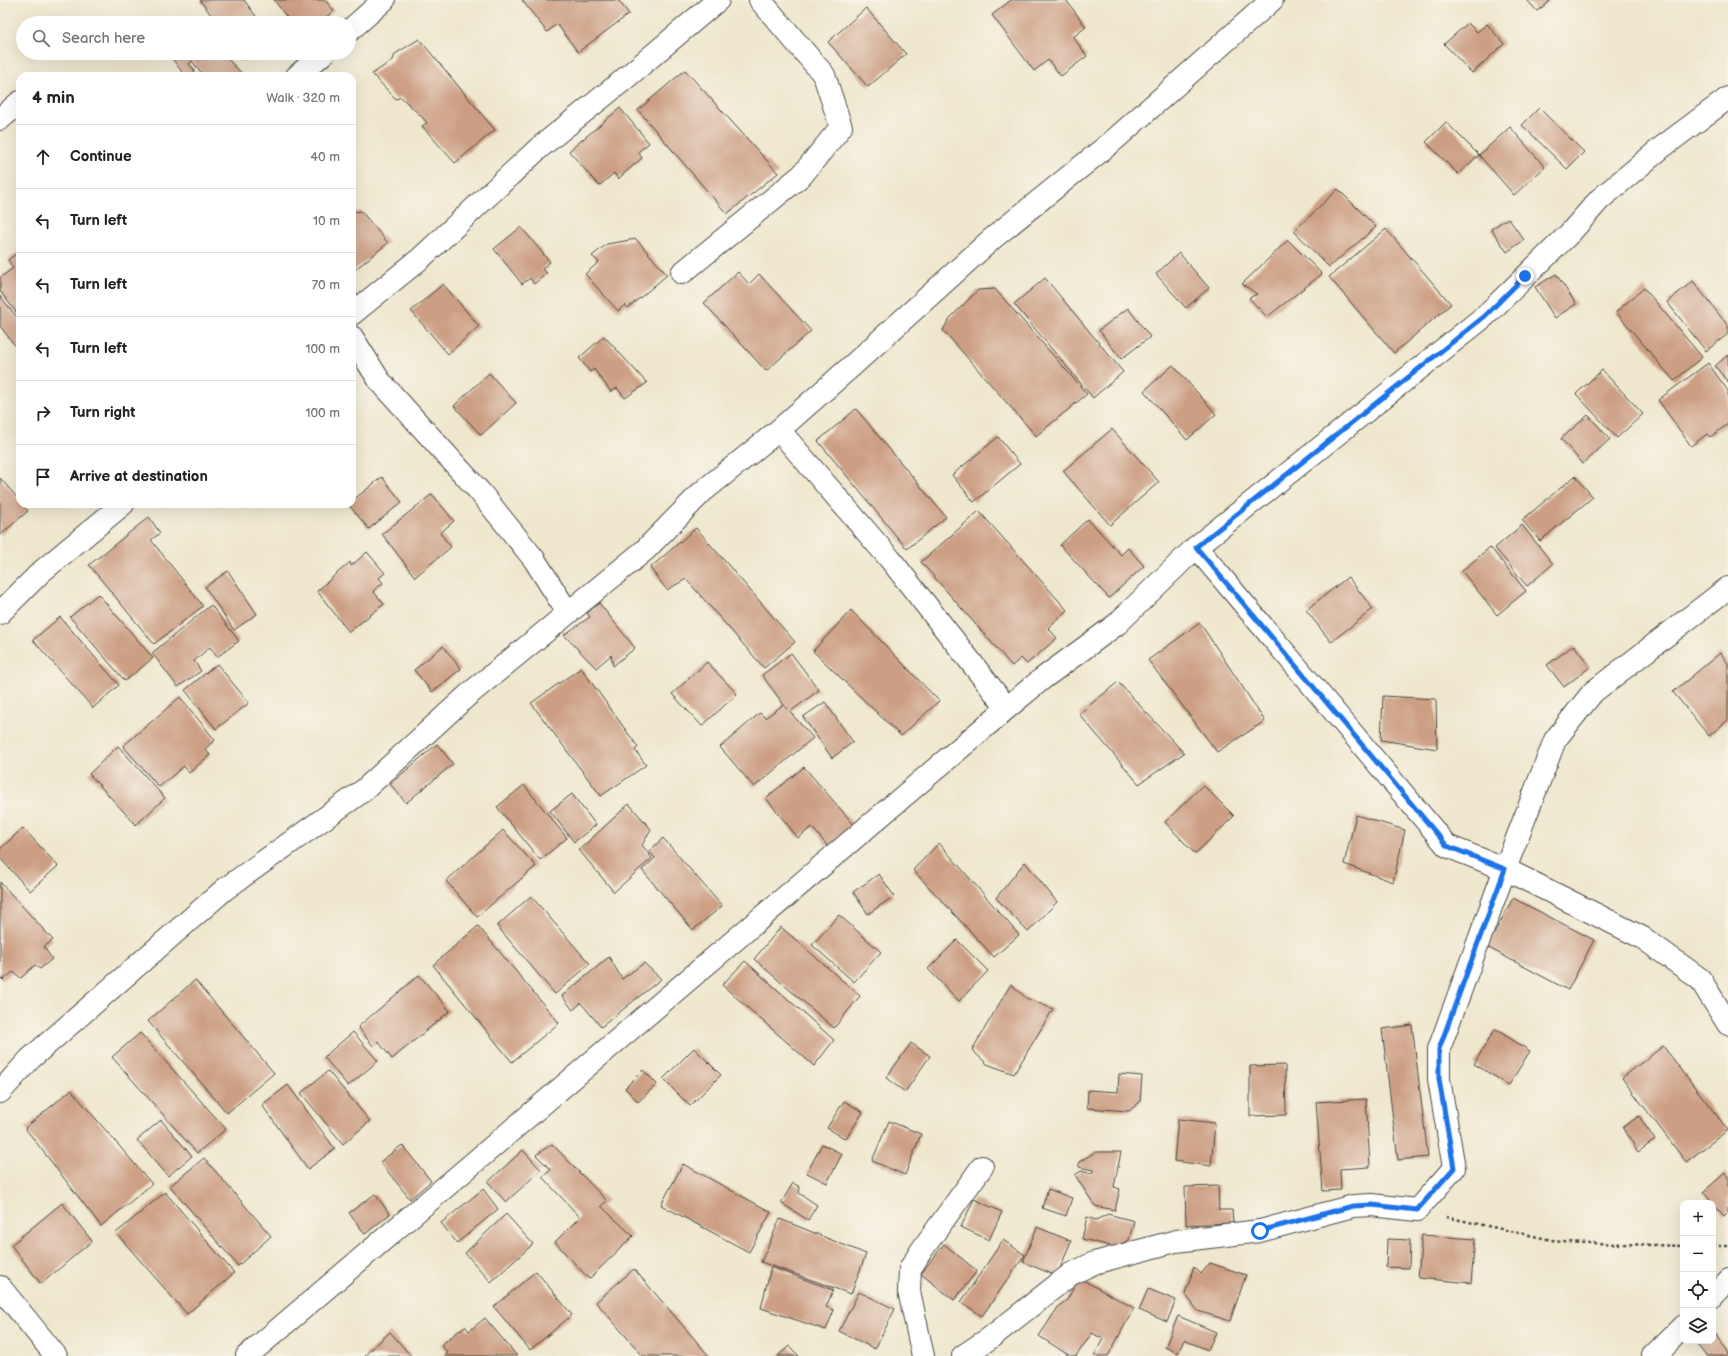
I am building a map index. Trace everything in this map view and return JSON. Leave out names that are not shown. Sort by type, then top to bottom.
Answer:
[{"type":"street","points":[[356,25],[384,0]]},
{"type":"street","points":[[356,311],[421,258],[538,148],[621,82],[718,0]]},
{"type":"street","points":[[682,273],[802,175],[841,127],[824,75],[760,0]]},
{"type":"street","points":[[0,1092],[30,1059],[225,889],[364,790],[468,695],[645,550],[702,492],[779,430],[993,238],[1112,142],[1272,0]]},
{"type":"street","points":[[302,72],[316,60]]},
{"type":"street","points":[[247,1356],[1007,708],[1042,679],[1117,624],[1196,547],[1485,316],[1570,233],[1600,199],[1661,148],[1728,98]]},
{"type":"street","points":[[0,119],[16,105]]},
{"type":"street","points":[[356,343],[379,380],[480,492],[534,558],[568,613]]},
{"type":"street","points":[[779,430],[890,558],[1007,708]]},
{"type":"street","points":[[0,613],[41,572],[117,508]]},
{"type":"street","points":[[1196,547],[1447,846],[1505,869],[1643,938],[1700,979],[1728,1024]]},
{"type":"street","points":[[963,1356],[990,1338],[1071,1274],[1094,1263],[1176,1242],[1260,1231],[1353,1206],[1372,1205],[1417,1210],[1454,1168],[1439,1079],[1439,1049],[1505,869],[1556,740],[1593,692],[1728,588]]},
{"type":"street","points":[[923,1356],[909,1292],[910,1270],[982,1167]]},
{"type":"street","points":[[1716,1293],[1728,1280]]},
{"type":"street","points":[[0,1287],[56,1356]]},
{"type":"street","points":[[1653,1356],[1680,1329]]},
{"type":"path","points":[[1417,1210],[1562,1242],[1680,1246]]},
{"type":"path","points":[[1716,1246],[1728,1246]]},
{"type":"building","points":[[200,0],[244,0],[256,16],[212,16]]},
{"type":"building","points":[[274,0],[325,0],[334,11],[327,16],[286,16]]},
{"type":"building","points":[[522,0],[618,0],[629,14],[578,52],[557,24],[547,32]]},
{"type":"building","points":[[1011,0],[1066,0],[1086,27],[1073,37],[1087,56],[1061,76],[1048,60],[1034,71],[992,15]]},
{"type":"building","points":[[1527,0],[1551,0],[1537,11]]},
{"type":"building","points":[[866,8],[906,54],[868,87],[828,42]]},
{"type":"building","points":[[1468,23],[1477,32],[1487,24],[1504,44],[1472,73],[1444,44]]},
{"type":"building","points":[[419,39],[495,130],[455,163],[422,126],[427,123],[423,118],[401,97],[396,99],[372,74],[393,60],[395,54]]},
{"type":"building","points":[[173,60],[229,60],[240,72],[201,72],[192,61],[189,64],[195,71],[182,72]]},
{"type":"building","points":[[685,70],[778,173],[727,214],[638,110]]},
{"type":"building","points":[[620,108],[649,143],[638,152],[642,158],[618,179],[614,173],[599,186],[569,151]]},
{"type":"building","points":[[1539,108],[1584,152],[1567,169],[1522,125]]},
{"type":"building","points":[[1446,122],[1479,155],[1458,174],[1426,142]]},
{"type":"building","points":[[1510,127],[1545,167],[1514,195],[1479,155]]},
{"type":"building","points":[[1338,189],[1376,227],[1329,267],[1294,231]]},
{"type":"building","points":[[361,211],[388,243],[356,269],[356,212]]},
{"type":"building","points":[[1508,218],[1524,240],[1507,252],[1491,229]]},
{"type":"building","points":[[521,227],[550,262],[542,269],[547,273],[534,284],[530,278],[522,284],[494,249]]},
{"type":"building","points":[[1386,229],[1451,304],[1394,353],[1329,277]]},
{"type":"building","points":[[636,239],[667,275],[628,308],[625,305],[618,311],[585,274],[599,262],[592,256],[607,244]]},
{"type":"building","points":[[1288,240],[1322,274],[1267,317],[1249,298],[1257,294],[1242,284]]},
{"type":"building","points":[[1179,253],[1209,288],[1186,308],[1156,274]]},
{"type":"building","points":[[16,254],[16,312],[0,291],[0,278],[13,268],[8,260]]},
{"type":"building","points":[[738,272],[749,284],[759,274],[811,331],[766,371],[704,303]]},
{"type":"building","points":[[1556,274],[1576,304],[1555,318],[1535,287]]},
{"type":"building","points":[[1045,278],[1123,372],[1093,398],[1014,304]]},
{"type":"building","points":[[1693,281],[1728,326],[1728,334],[1706,351],[1667,302]]},
{"type":"building","points":[[443,284],[479,326],[448,354],[411,311]]},
{"type":"building","points":[[1644,288],[1702,357],[1674,381],[1616,312]]},
{"type":"building","points":[[995,289],[1087,394],[1036,436],[943,330],[950,318],[978,290]]},
{"type":"building","points":[[0,296],[16,316],[16,347],[0,326]]},
{"type":"building","points":[[1128,308],[1150,337],[1121,359],[1099,330]]},
{"type":"building","points":[[604,336],[647,383],[625,398],[617,388],[611,392],[594,369],[590,372],[579,358]]},
{"type":"building","points":[[1728,355],[1728,382],[1715,366]]},
{"type":"building","points":[[1708,363],[1728,391],[1728,424],[1710,437],[1707,434],[1691,446],[1658,400]]},
{"type":"building","points":[[1173,365],[1216,414],[1187,440],[1144,391]]},
{"type":"building","points":[[1602,370],[1643,414],[1617,438],[1576,394]]},
{"type":"building","points":[[489,373],[516,403],[481,435],[454,406]]},
{"type":"building","points":[[856,409],[946,517],[907,549],[818,441]]},
{"type":"building","points":[[1588,415],[1610,439],[1583,464],[1561,439]]},
{"type":"building","points":[[1112,429],[1159,482],[1110,525],[1063,471]]},
{"type":"building","points":[[998,437],[1020,464],[974,502],[952,475]]},
{"type":"building","points":[[1575,476],[1593,497],[1540,541],[1522,520]]},
{"type":"building","points":[[382,477],[402,502],[369,529],[351,508],[356,508],[356,498]]},
{"type":"building","points":[[0,478],[16,496],[16,508],[25,508],[28,511],[0,535]]},
{"type":"building","points":[[432,494],[454,521],[440,533],[451,547],[415,577],[382,534]]},
{"type":"building","points":[[979,511],[1067,610],[1048,628],[1057,638],[1027,664],[1021,658],[1012,666],[921,562]]},
{"type":"building","points":[[149,517],[160,533],[151,540],[203,606],[154,644],[89,565]]},
{"type":"building","points":[[1088,519],[1121,555],[1128,548],[1144,566],[1109,598],[1060,545]]},
{"type":"building","points":[[1522,525],[1553,564],[1527,586],[1495,548]]},
{"type":"building","points":[[696,528],[795,642],[764,668],[686,579],[667,590],[650,568]]},
{"type":"building","points":[[1490,547],[1526,591],[1497,615],[1462,571]]},
{"type":"building","points":[[367,552],[385,573],[379,578],[383,583],[373,591],[384,604],[349,632],[317,591],[350,562],[351,566]]},
{"type":"building","points":[[228,571],[257,614],[234,630],[205,587]]},
{"type":"building","points":[[1348,577],[1373,609],[1331,642],[1306,610]]},
{"type":"building","points":[[98,594],[153,658],[125,681],[70,617]]},
{"type":"building","points":[[599,603],[635,648],[613,666],[611,655],[596,668],[564,635],[590,617],[587,613]]},
{"type":"building","points":[[211,605],[239,641],[217,657],[210,647],[194,661],[201,671],[178,687],[152,653]]},
{"type":"building","points":[[851,610],[939,701],[901,736],[813,651]]},
{"type":"building","points":[[60,617],[119,685],[93,708],[33,640]]},
{"type":"building","points":[[1200,623],[1265,721],[1217,752],[1148,660]]},
{"type":"building","points":[[1574,645],[1590,667],[1564,687],[1547,665]]},
{"type":"building","points":[[443,646],[461,669],[432,692],[414,670]]},
{"type":"building","points":[[791,653],[819,690],[790,712],[813,738],[754,787],[720,747],[760,713],[765,718],[783,705],[787,709],[762,675]]},
{"type":"building","points":[[1720,653],[1728,663],[1728,720],[1709,736],[1673,692]]},
{"type":"building","points":[[707,662],[737,694],[702,726],[672,694]]},
{"type":"building","points":[[217,664],[249,703],[216,729],[185,690]]},
{"type":"building","points":[[581,668],[638,747],[635,750],[646,765],[601,796],[531,703]]},
{"type":"building","points":[[1118,682],[1184,753],[1139,784],[1079,714]]},
{"type":"building","points":[[1383,696],[1436,699],[1437,749],[1381,740]]},
{"type":"building","points":[[180,697],[215,740],[205,749],[210,755],[189,773],[184,766],[159,787],[123,746]]},
{"type":"building","points":[[825,702],[853,742],[832,758],[803,717]]},
{"type":"building","points":[[437,744],[453,764],[406,803],[390,784]]},
{"type":"building","points":[[118,746],[165,798],[136,825],[89,774]]},
{"type":"building","points":[[804,767],[856,827],[829,848],[812,827],[798,838],[766,798]]},
{"type":"building","points":[[524,785],[567,838],[540,860],[497,807]]},
{"type":"building","points":[[1203,785],[1234,816],[1195,854],[1165,822]]},
{"type":"building","points":[[572,794],[596,825],[574,842],[550,811]]},
{"type":"building","points":[[629,804],[651,829],[642,845],[652,858],[614,892],[579,850]]},
{"type":"building","points":[[1356,815],[1405,830],[1393,882],[1344,864]]},
{"type":"building","points":[[23,828],[58,866],[30,891],[0,858],[0,849]]},
{"type":"building","points":[[503,830],[536,866],[477,917],[446,881]]},
{"type":"building","points":[[663,838],[722,906],[693,930],[642,870],[655,858],[649,851]]},
{"type":"building","points":[[939,843],[1019,935],[994,957],[913,870]]},
{"type":"building","points":[[1025,862],[1057,902],[1028,932],[996,898]]},
{"type":"building","points":[[879,874],[894,896],[868,914],[853,892]]},
{"type":"building","points":[[0,882],[53,940],[44,947],[52,959],[40,969],[35,965],[21,978],[13,972],[3,980],[0,977]]},
{"type":"building","points":[[531,896],[590,964],[555,994],[497,926]]},
{"type":"building","points":[[1513,898],[1594,940],[1568,990],[1487,947]]},
{"type":"building","points":[[839,915],[881,952],[854,982],[812,945]]},
{"type":"building","points":[[478,926],[559,1023],[512,1062],[433,965]]},
{"type":"building","points":[[781,927],[860,996],[834,1028],[754,959]]},
{"type":"building","points":[[957,940],[988,971],[959,1001],[928,969]]},
{"type":"building","points":[[609,957],[622,979],[644,963],[661,979],[601,1027],[581,1003],[573,1010],[562,996]]},
{"type":"building","points":[[745,961],[834,1040],[814,1066],[722,985]]},
{"type":"building","points":[[419,975],[450,1011],[392,1059],[378,1041],[373,1046],[358,1027]]},
{"type":"building","points":[[195,980],[274,1073],[227,1113],[148,1021]]},
{"type":"building","points":[[1011,984],[1026,998],[1053,1009],[1014,1074],[987,1064],[972,1050]]},
{"type":"building","points":[[1412,1025],[1428,1157],[1398,1160],[1382,1029]]},
{"type":"building","points":[[1495,1029],[1530,1051],[1509,1085],[1474,1064]]},
{"type":"building","points":[[353,1032],[378,1061],[348,1086],[324,1057]]},
{"type":"building","points":[[140,1033],[226,1129],[197,1153],[112,1057]]},
{"type":"building","points":[[911,1043],[930,1056],[905,1092],[886,1078]]},
{"type":"building","points":[[1663,1046],[1728,1130],[1686,1162],[1622,1078]]},
{"type":"building","points":[[694,1048],[721,1075],[690,1106],[663,1079]]},
{"type":"building","points":[[1285,1065],[1286,1115],[1250,1116],[1250,1066]]},
{"type":"building","points":[[643,1070],[657,1084],[638,1102],[625,1088]]},
{"type":"building","points":[[328,1071],[370,1121],[343,1144],[301,1093]]},
{"type":"building","points":[[1119,1074],[1142,1076],[1140,1102],[1129,1111],[1087,1108],[1088,1090],[1118,1092]]},
{"type":"building","points":[[288,1085],[335,1149],[308,1169],[262,1105]]},
{"type":"building","points":[[71,1090],[152,1184],[101,1226],[25,1128]]},
{"type":"building","points":[[1366,1099],[1370,1167],[1340,1169],[1341,1190],[1323,1191],[1316,1102]]},
{"type":"building","points":[[844,1101],[863,1112],[846,1139],[827,1128]]},
{"type":"building","points":[[1639,1116],[1655,1140],[1638,1152],[1623,1127]]},
{"type":"building","points":[[1178,1119],[1215,1123],[1211,1166],[1174,1161]]},
{"type":"building","points":[[161,1120],[192,1156],[168,1176],[137,1140]]},
{"type":"building","points":[[889,1121],[921,1134],[905,1175],[872,1161]]},
{"type":"building","points":[[552,1144],[607,1201],[601,1206],[633,1236],[589,1279],[555,1242],[580,1217],[542,1177],[551,1170],[536,1155]]},
{"type":"building","points":[[822,1144],[842,1154],[827,1183],[807,1173]]},
{"type":"building","points":[[402,1145],[431,1181],[410,1199],[380,1162]]},
{"type":"building","points":[[523,1150],[541,1170],[506,1202],[488,1182]]},
{"type":"building","points":[[1095,1152],[1121,1152],[1114,1187],[1120,1189],[1115,1210],[1095,1206],[1075,1175],[1081,1171],[1092,1174],[1093,1170],[1079,1167],[1079,1162]]},
{"type":"building","points":[[204,1158],[271,1236],[238,1266],[170,1186]]},
{"type":"building","points":[[683,1164],[771,1212],[749,1252],[661,1205]]},
{"type":"building","points":[[1725,1173],[1728,1177],[1728,1212],[1724,1216],[1716,1207],[1716,1200],[1710,1200],[1703,1192]]},
{"type":"building","points":[[793,1183],[800,1187],[799,1193],[817,1205],[808,1220],[781,1203]]},
{"type":"building","points":[[1218,1186],[1219,1210],[1232,1210],[1233,1223],[1186,1225],[1185,1187]]},
{"type":"building","points":[[483,1189],[498,1209],[457,1243],[441,1223]]},
{"type":"building","points":[[1048,1189],[1072,1198],[1066,1216],[1042,1208]]},
{"type":"building","points":[[165,1192],[234,1273],[187,1314],[116,1233]]},
{"type":"building","points":[[375,1194],[390,1214],[365,1234],[349,1213]]},
{"type":"building","points":[[974,1199],[1002,1212],[989,1240],[961,1227]]},
{"type":"building","points":[[62,1203],[92,1241],[41,1284],[11,1245]]},
{"type":"building","points":[[506,1214],[533,1244],[491,1282],[465,1253]]},
{"type":"building","points":[[1108,1214],[1134,1221],[1129,1240],[1115,1247],[1082,1239],[1087,1217],[1096,1220]]},
{"type":"building","points":[[780,1219],[866,1254],[851,1294],[761,1262]]},
{"type":"building","points":[[1037,1227],[1071,1241],[1057,1276],[1023,1262]]},
{"type":"building","points":[[1422,1235],[1475,1239],[1471,1283],[1418,1278]]},
{"type":"building","points":[[1387,1239],[1410,1240],[1409,1268],[1386,1267]]},
{"type":"building","points":[[1003,1240],[1025,1255],[982,1316],[961,1302]]},
{"type":"building","points":[[944,1244],[977,1271],[954,1300],[921,1274]]},
{"type":"building","points":[[1210,1263],[1246,1275],[1230,1321],[1198,1311],[1185,1294],[1194,1267],[1201,1274]]},
{"type":"building","points":[[771,1267],[833,1290],[826,1307],[834,1310],[826,1330],[761,1308]]},
{"type":"building","points":[[634,1269],[709,1356],[643,1356],[596,1302]]},
{"type":"building","points":[[536,1271],[572,1315],[530,1350],[494,1307]]},
{"type":"building","points":[[1079,1278],[1134,1308],[1108,1356],[1094,1356],[1103,1339],[1092,1333],[1076,1356],[1070,1356],[1039,1336],[1059,1306],[1067,1300]]},
{"type":"building","points":[[1148,1289],[1176,1300],[1167,1322],[1139,1310]]},
{"type":"building","points":[[859,1292],[895,1309],[875,1349],[839,1331]]},
{"type":"building","points":[[1178,1316],[1216,1332],[1208,1350],[1184,1340],[1178,1353],[1165,1347]]},
{"type":"building","points":[[485,1318],[517,1356],[444,1356],[448,1353],[441,1345],[465,1326],[469,1331]]},
{"type":"building","points":[[390,1332],[411,1356],[364,1356]]},
{"type":"building","points":[[1716,1336],[1728,1351],[1728,1354],[1725,1356],[1707,1356],[1697,1344],[1716,1344]]},
{"type":"building","points":[[789,1346],[799,1356],[778,1356]]},
{"type":"route","points":[[1260,1231],[1285,1226],[1330,1211],[1353,1206],[1372,1205],[1417,1210],[1454,1168],[1439,1079],[1439,1049],[1455,1009],[1505,869],[1447,846],[1196,547],[1485,316],[1525,276]]}]
